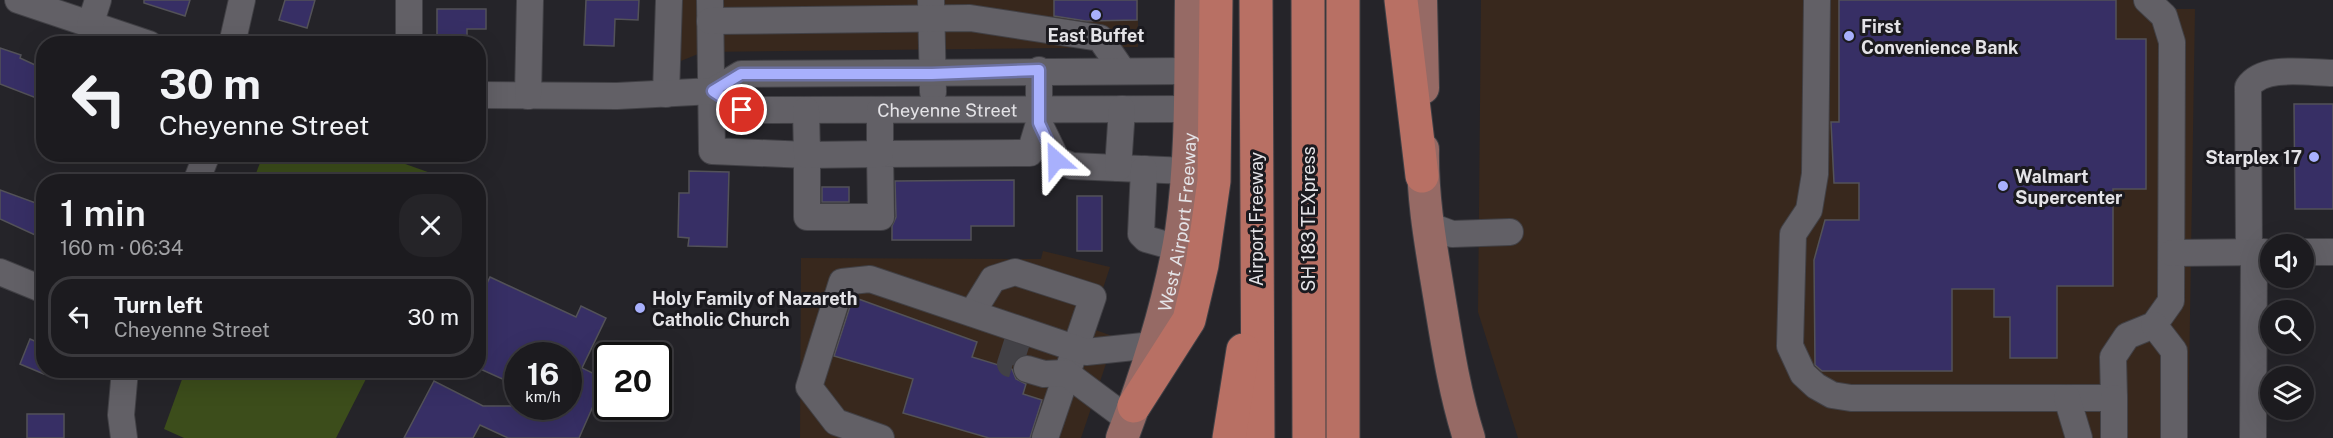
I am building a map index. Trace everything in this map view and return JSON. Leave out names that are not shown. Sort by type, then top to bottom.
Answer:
[{"type":"highway","points":[[1128,421],[1189,320],[1202,265],[1214,181],[1216,0]]},
{"type":"highway","name":"Airport Freeway","points":[[1256,0],[1258,438]]},
{"type":"highway","name":"SH 183 TEXpress","points":[[1292,0],[1292,438]]},
{"type":"highway","name":"SH 183 TEXpress","points":[[1308,0],[1309,438]]},
{"type":"highway","points":[[1343,0],[1343,438]]},
{"type":"highway","points":[[1401,0],[1422,176]]},
{"type":"highway","points":[[1229,438],[1230,418],[1256,284]]},
{"type":"highway","points":[[1343,319],[1359,438]]},
{"type":"main road","name":"West Airport Freeway","points":[[1128,421],[1153,345],[1178,248],[1188,171],[1191,0]]},
{"type":"main road","points":[[1421,0],[1422,176],[1457,400],[1469,438]]},
{"type":"street","points":[[18,0],[124,36]]},
{"type":"street","points":[[90,25],[98,0]]},
{"type":"street","points":[[234,36],[242,0]]},
{"type":"street","points":[[408,36],[409,0]]},
{"type":"street","points":[[528,96],[530,0]]},
{"type":"street","points":[[666,94],[669,0]]},
{"type":"street","points":[[1817,0],[1815,174],[1809,210],[1793,234],[1790,346],[1803,374],[1816,386],[1832,395],[1851,398],[2114,398]]},
{"type":"street","points":[[2114,438],[2113,357],[2127,336],[2154,325],[2171,301],[2172,42],[2164,16],[2147,0]]},
{"type":"street","points":[[931,9],[934,110]]},
{"type":"street","points":[[1039,70],[1039,116],[1030,153],[807,155],[712,152],[713,91],[710,10],[931,9],[970,18],[1100,38],[1122,69]]},
{"type":"street","name":"Cheyenne Street","points":[[486,95],[666,94],[713,91],[741,74],[932,74],[1122,69],[1190,71]]},
{"type":"street","points":[[2253,438],[2258,252],[2248,87],[2253,79],[2266,74],[2333,73]]},
{"type":"street","name":"Cheyenne Street","points":[[713,91],[742,110],[934,110],[1039,116],[1122,109],[1189,109]]},
{"type":"street","points":[[1118,168],[1122,109]]},
{"type":"street","points":[[806,110],[807,217],[881,217],[880,110]]},
{"type":"street","points":[[1039,116],[1056,160],[1072,166],[1188,171]]},
{"type":"street","points":[[1144,169],[1141,234],[1146,239],[1178,248]]},
{"type":"street","points":[[1428,225],[1452,234],[1510,232]]},
{"type":"street","points":[[2172,253],[2258,252]]},
{"type":"street","points":[[2314,252],[2333,252]]},
{"type":"street","points":[[0,272],[36,287]]},
{"type":"street","points":[[972,313],[993,279],[1014,272],[1093,297],[1045,438]]},
{"type":"street","points":[[881,438],[836,430],[809,387],[842,282],[870,279],[972,313],[1019,336],[1075,347],[1086,352],[1153,345]]},
{"type":"street","points":[[2154,325],[2174,351],[2174,438]]},
{"type":"street","points":[[1027,369],[1044,374],[1066,373],[1128,421]]},
{"type":"street","points":[[124,378],[121,415],[124,438]]},
{"type":"street","points":[[2067,398],[2079,438]]},
{"type":"shaded area","points":[[674,0],[1138,0],[1138,47],[703,52],[671,65]]},
{"type":"shaded area","points":[[1481,0],[2162,0],[2168,9],[2195,9],[2188,438],[1518,438],[1478,312]]},
{"type":"shaded area","points":[[1043,251],[1110,267],[1090,328],[1115,337],[1081,438],[800,438],[801,258],[1041,259]]},
{"type":"green space","points":[[260,162],[400,162],[433,174],[256,174]]},
{"type":"green space","points":[[182,378],[366,378],[336,438],[184,438],[164,429]]},
{"type":"building","points":[[144,0],[190,0],[185,16],[144,3]]},
{"type":"building","points":[[285,0],[315,0],[307,28],[279,20]]},
{"type":"building","points":[[586,0],[639,0],[638,20],[615,19],[614,46],[584,45]]},
{"type":"building","name":"East Buffet","points":[[1054,0],[1137,0],[1137,20],[1086,21],[1054,16]]},
{"type":"building","name":"Walmart Supercenter","points":[[1839,0],[2116,0],[2116,39],[2146,39],[2146,189],[2113,189],[2113,286],[2057,286],[2057,358],[2010,358],[2010,317],[1994,317],[1994,289],[1952,289],[1952,371],[1822,371],[1815,365],[1814,260],[1825,220],[1859,220],[1859,183],[1834,183],[1831,122],[1839,122]]},
{"type":"building","points":[[437,9],[486,9],[486,29],[467,29],[467,36],[437,36]]},
{"type":"building","points":[[0,48],[21,55],[20,58],[36,65],[36,98],[0,84]]},
{"type":"building","name":"Starplex 17","points":[[2294,104],[2333,104],[2333,209],[2295,209]]},
{"type":"building","points":[[689,171],[729,172],[727,247],[688,246],[689,238],[678,237],[679,193],[689,193]]},
{"type":"building","points":[[1014,180],[1014,226],[971,226],[971,240],[892,240],[892,226],[896,217],[895,181]]},
{"type":"building","points":[[822,187],[849,187],[849,202],[822,202]]},
{"type":"building","points":[[0,190],[36,203],[36,235],[0,219]]},
{"type":"building","points":[[1077,196],[1102,196],[1102,251],[1077,251]]},
{"type":"building","points":[[490,277],[576,317],[581,306],[606,318],[582,368],[582,342],[504,342],[504,380],[486,372],[486,285]]},
{"type":"building","points":[[853,297],[977,342],[972,357],[1012,369],[1016,379],[1026,384],[1023,394],[1042,400],[1030,438],[989,438],[903,413],[913,379],[834,356]]},
{"type":"building","points":[[30,339],[36,342],[36,371],[20,364]]},
{"type":"building","points":[[582,368],[594,374],[594,404],[579,438],[508,438],[480,425],[473,438],[404,438],[434,381],[483,406],[504,406],[504,420],[582,420]]},
{"type":"building","points":[[27,414],[64,414],[64,438],[27,438]]},
{"type":"tunnel","points":[[1017,342],[1010,364],[1027,369]]},
{"type":"place","name":"East Buffet","points":[[1096,15]]},
{"type":"place","name":"First Convenience Bank","points":[[1849,36]]},
{"type":"place","name":"Starplex 17","points":[[2314,157]]},
{"type":"place","name":"Walmart Supercenter","points":[[2003,186]]},
{"type":"place","name":"Holy Family of Nazareth Catholic Church","points":[[640,308]]},
{"type":"route","points":[[742,110],[713,91],[741,74],[932,74],[1039,70],[1039,123],[1056,160]]}]
